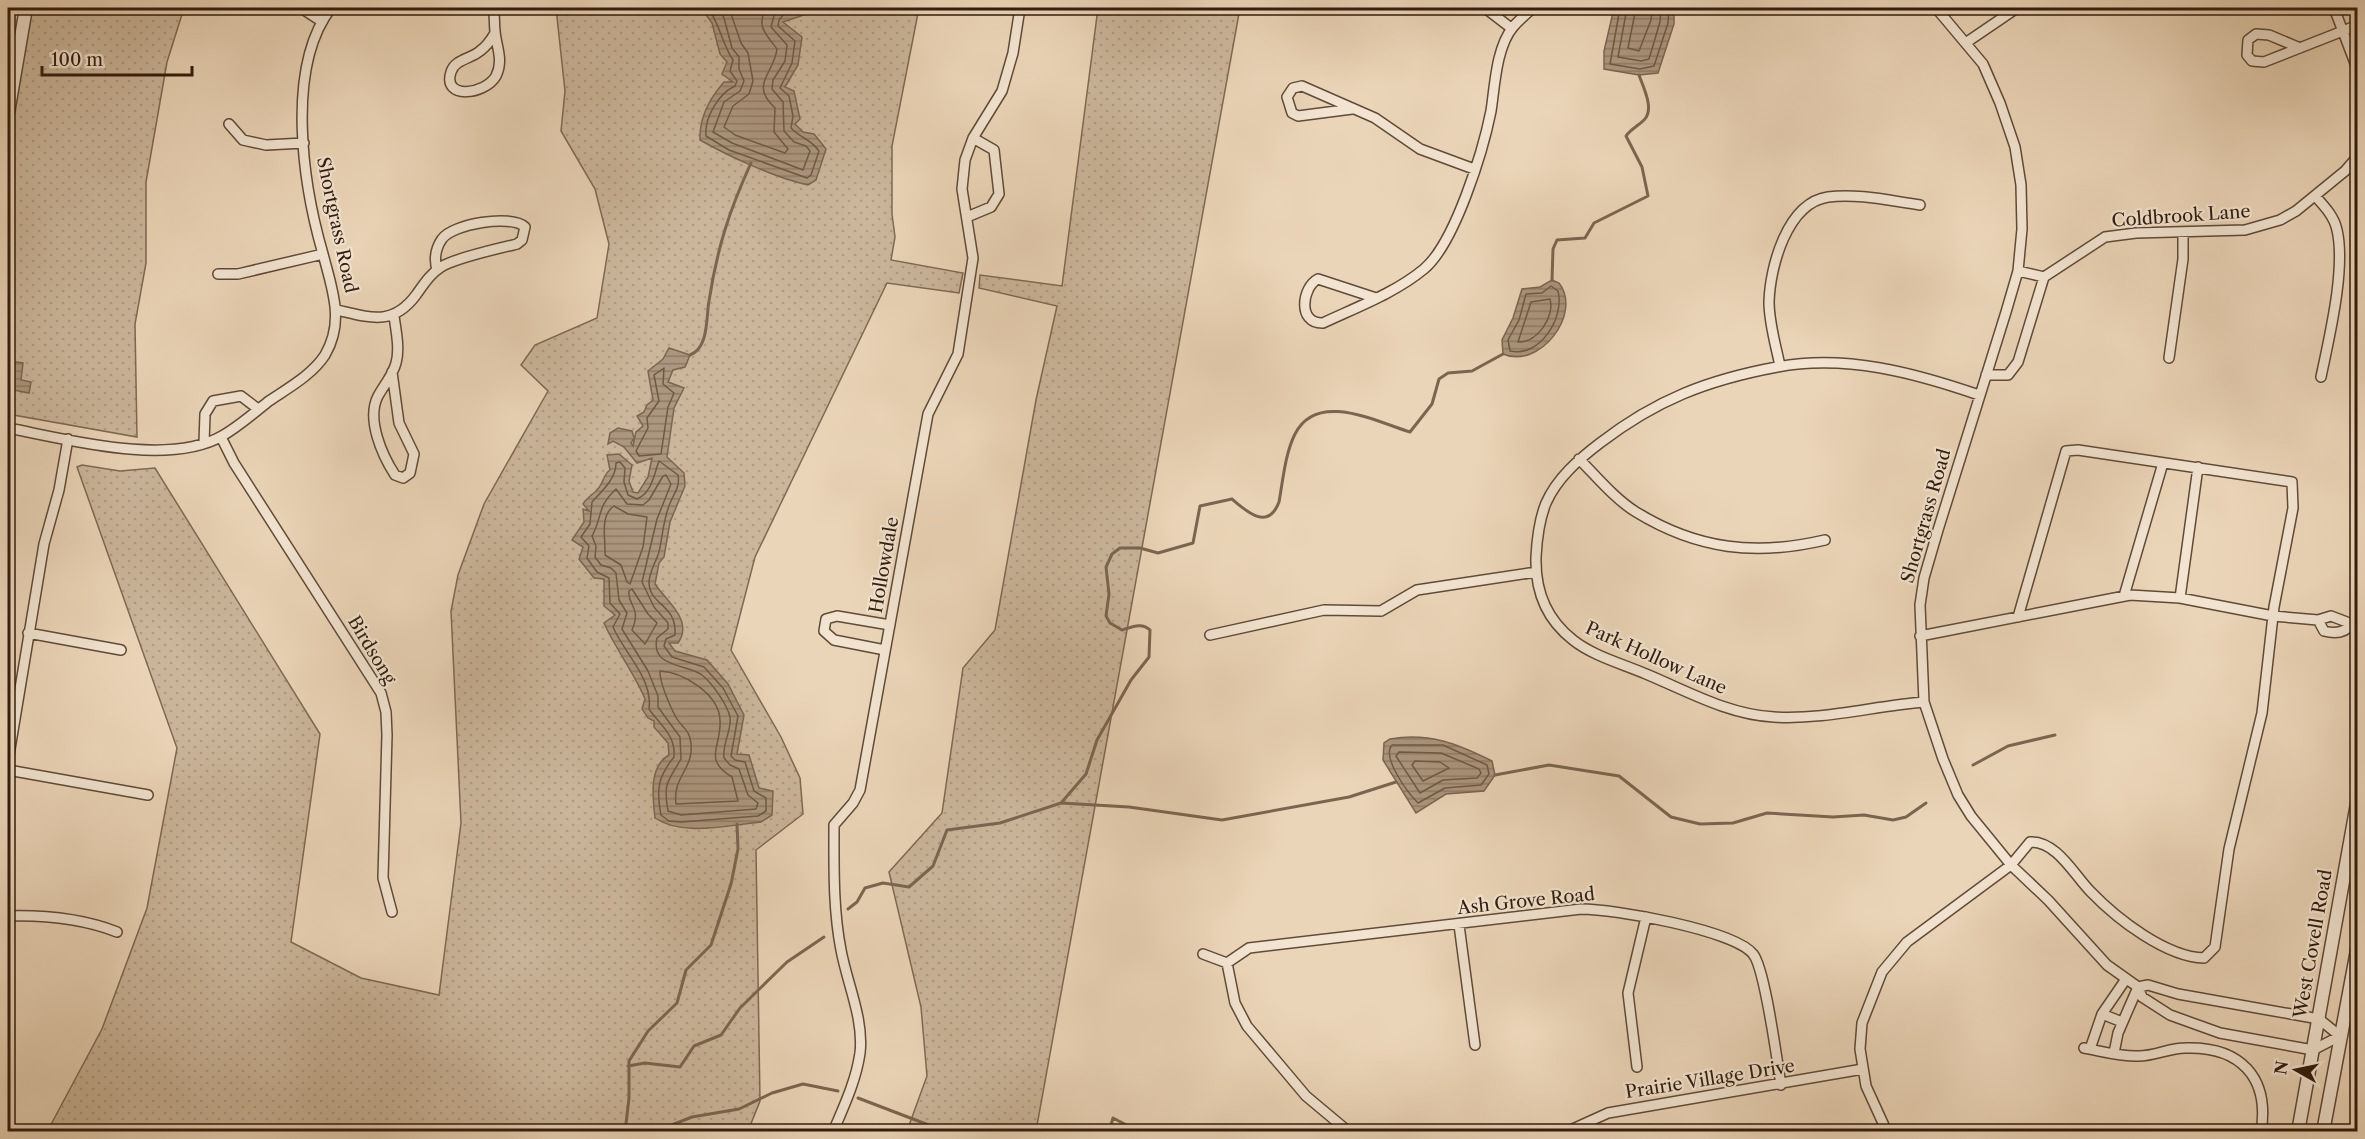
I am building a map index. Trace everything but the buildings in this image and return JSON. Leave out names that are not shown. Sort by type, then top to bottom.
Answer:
[{"type":"street","points":[[8,113],[26,8]]},
{"type":"street","points":[[302,8],[321,21]]},
{"type":"street","name":"Shortgrass Road","points":[[8,428],[164,452],[188,448],[221,437],[310,372],[324,355],[332,337],[338,310],[333,282],[323,254],[304,143],[303,91],[305,66],[321,21],[331,8]]},
{"type":"street","points":[[493,8],[495,33],[500,48],[497,74],[490,84],[474,92],[458,90],[451,84],[450,75],[454,65],[478,53],[495,33]]},
{"type":"street","name":"Hollowdale","points":[[833,1131],[853,1084],[860,1053],[860,1031],[840,949],[835,910],[834,825],[853,803],[860,790],[928,414],[958,354],[973,258],[962,189],[965,160],[973,138],[1002,91],[1013,53],[1020,8]]},
{"type":"street","points":[[1485,8],[1512,28]]},
{"type":"street","points":[[1376,297],[1318,279],[1308,288],[1305,311],[1308,319],[1315,323],[1323,322],[1376,297],[1425,268],[1444,248],[1487,132],[1499,61],[1512,28],[1533,8]]},
{"type":"street","name":"Shortgrass Road","points":[[1936,8],[1967,42],[1983,64],[2000,104],[2015,147],[2021,185],[2022,229],[2018,271],[1924,578],[1920,605],[1923,702],[1943,759],[1958,795],[1971,816],[2011,865],[2048,900],[2107,965],[2138,987],[2142,997],[2170,1015],[2196,1026],[2313,1050]]},
{"type":"street","points":[[1967,42],[2017,8]]},
{"type":"street","points":[[2334,8],[2341,32],[2358,71]]},
{"type":"street","points":[[2300,48],[2269,35],[2256,34],[2248,40],[2246,48],[2247,55],[2252,61],[2264,62],[2358,26]]},
{"type":"street","points":[[1352,109],[1298,116],[1292,113],[1287,97],[1293,88],[1302,86],[1374,118],[1420,149],[1474,170]]},
{"type":"street","points":[[229,124],[243,140],[266,145],[304,143]]},
{"type":"street","points":[[967,217],[991,207],[999,194],[994,150],[973,138]]},
{"type":"street","name":"Coldbrook Lane","points":[[2044,277],[2105,237],[2136,233],[2259,227],[2296,211],[2345,171],[2358,156]]},
{"type":"street","points":[[2315,196],[2329,211],[2337,229],[2339,246],[2338,274],[2321,377]]},
{"type":"street","points":[[1780,366],[1769,304],[1781,243],[1790,223],[1809,202],[1827,197],[1920,205]]},
{"type":"street","points":[[338,310],[361,316],[394,316],[409,304],[443,265],[517,244],[522,240],[525,227],[516,222],[499,219],[453,231],[443,237],[435,253],[437,270]]},
{"type":"street","points":[[2169,358],[2183,259],[2183,232]]},
{"type":"street","points":[[218,274],[238,273],[323,254]]},
{"type":"street","points":[[1986,375],[2008,375],[2018,362],[2044,277],[2018,271]]},
{"type":"street","points":[[392,372],[399,423],[414,454],[410,473],[403,477],[395,475],[387,463],[378,442],[374,411],[377,398],[396,363],[394,316]]},
{"type":"street","name":"Park Hollow Lane","points":[[1923,702],[1808,717],[1748,714],[1719,705],[1575,642],[1546,610],[1537,585],[1539,525],[1546,502],[1556,485],[1580,459],[1635,417],[1707,383],[1780,366],[1829,363],[1906,372],[1979,395]]},
{"type":"street","points":[[204,443],[205,414],[213,400],[241,396],[258,409]]},
{"type":"street","name":"Birdsong","points":[[221,437],[234,463],[381,693],[386,712],[387,735],[383,878],[392,912]]},
{"type":"street","points":[[8,761],[28,633],[68,439]]},
{"type":"street","points":[[1887,1131],[1866,1086],[1860,1049],[1862,1023],[1882,972],[1907,942],[2011,865],[2030,842],[2042,842],[2054,850],[2093,894],[2151,940],[2175,953],[2204,958],[2215,947],[2229,849],[2262,713],[2273,616],[2293,508],[2292,482],[2078,450],[2066,451],[2018,617]]},
{"type":"street","points":[[1580,459],[1635,512],[1686,537],[1721,546],[1757,550],[1783,549],[1825,540]]},
{"type":"street","points":[[2124,596],[2163,463]]},
{"type":"street","points":[[2180,598],[2198,467]]},
{"type":"street","points":[[1209,635],[1324,610],[1381,611],[1417,590],[1536,572]]},
{"type":"street","points":[[1920,636],[2124,596],[2180,598],[2273,616],[2318,620],[2331,616],[2355,624]]},
{"type":"street","points":[[885,650],[834,640],[824,631],[826,619],[837,616],[890,625]]},
{"type":"street","points":[[2318,620],[2324,631],[2330,633],[2347,630],[2355,624]]},
{"type":"street","points":[[28,633],[121,650]]},
{"type":"street","points":[[8,770],[148,795]]},
{"type":"street","name":"West Covell Road","points":[[2298,1131],[2358,798]]},
{"type":"street","name":"Ash Grove Road","points":[[1227,963],[1249,948],[1581,909],[1604,909],[1646,917],[1729,938],[1755,955],[1761,974],[1781,1085]]},
{"type":"street","points":[[8,916],[57,917],[94,923],[117,932]]},
{"type":"street","points":[[1637,1067],[1628,993],[1646,917]]},
{"type":"street","points":[[1460,925],[1475,1045]]},
{"type":"street","points":[[2323,1131],[2358,945]]},
{"type":"street","points":[[1203,954],[1227,963],[1235,1003],[1247,1026],[1306,1096],[1349,1131]]},
{"type":"street","points":[[2126,979],[2102,1014],[2087,1048],[2138,1056],[2186,1048],[2221,1053],[2234,1059],[2247,1067],[2257,1080],[2263,1095],[2264,1113],[2261,1131]]},
{"type":"street","name":"Shortgrass Road","points":[[2138,987],[2148,985],[2199,998],[2319,1019],[2340,1036]]},
{"type":"street","points":[[8,987],[8,1011]]},
{"type":"street","points":[[2114,1053],[2122,1022],[2138,987]]},
{"type":"street","points":[[2102,1014],[2122,1022]]},
{"type":"street","points":[[2313,1050],[2340,1036]]},
{"type":"street","name":"Prairie Village Drive","points":[[1566,1131],[1608,1113],[1781,1085],[1863,1069]]},
{"type":"shaded area","points":[[32,8],[184,8],[167,62],[146,182],[146,263],[135,324],[137,437],[8,414],[8,143]]},
{"type":"shaded area","points":[[556,8],[919,8],[892,146],[892,214],[895,237],[891,260],[963,273],[959,293],[887,283],[755,557],[731,650],[781,737],[800,778],[803,814],[756,850],[760,1101],[748,1131],[47,1132],[102,1029],[147,908],[177,748],[77,467],[82,465],[120,471],[155,468],[320,734],[291,942],[361,978],[439,995],[461,823],[451,611],[458,575],[484,504],[548,391],[521,365],[535,345],[597,318],[609,244],[595,189],[561,131],[565,91]]},
{"type":"shaded area","points":[[1098,8],[1240,8],[1036,1131],[907,1131],[927,1076],[921,1007],[889,872],[942,813],[963,668],[995,630],[1036,400],[1057,306],[979,288],[980,275],[1062,286]]},
{"type":"water","points":[[701,8],[789,8],[790,12],[804,15],[783,22],[802,37],[798,65],[785,87],[794,91],[800,119],[795,124],[803,132],[814,134],[826,149],[816,180],[808,185],[767,172],[700,140],[703,116],[710,102],[724,82],[733,82],[722,74],[727,62],[720,54],[712,23]]},
{"type":"water","points":[[1614,8],[1674,8],[1674,24],[1658,73],[1639,75],[1604,69],[1604,51]]},
{"type":"water","points":[[1552,280],[1559,283],[1565,296],[1565,309],[1561,323],[1553,336],[1543,347],[1530,354],[1517,357],[1503,354],[1502,340],[1513,318],[1522,289],[1540,287]]},
{"type":"water","points":[[669,348],[690,355],[685,367],[673,370],[668,382],[684,388],[674,408],[667,457],[684,473],[685,486],[670,522],[664,557],[659,563],[655,584],[677,611],[683,626],[678,643],[669,643],[675,651],[707,660],[728,684],[744,715],[737,754],[749,755],[759,788],[773,791],[772,815],[761,822],[692,828],[666,824],[655,818],[653,784],[658,767],[669,755],[668,743],[654,727],[654,721],[648,718],[642,709],[645,699],[604,623],[615,615],[604,606],[604,579],[594,578],[579,559],[583,547],[572,540],[584,522],[583,509],[589,511],[583,504],[610,470],[607,455],[619,454],[632,465],[629,481],[633,492],[638,493],[648,477],[652,458],[637,463],[624,447],[613,441],[608,444],[610,433],[618,428],[632,431],[633,446],[636,432],[643,426],[637,416],[644,412],[653,400],[648,371],[663,359]]},
{"type":"water","points":[[9,361],[23,363],[21,380],[31,382],[29,393],[8,389]]},
{"type":"water","points":[[1430,738],[1467,749],[1492,761],[1495,775],[1484,791],[1446,794],[1416,813],[1383,760],[1384,743],[1390,739]]},
{"type":"waterway","points":[[1552,280],[1553,249],[1557,240],[1585,238],[1594,223],[1648,196],[1642,167],[1626,136],[1647,115],[1647,98],[1639,75]]},
{"type":"waterway","points":[[690,355],[701,346],[704,339],[712,282],[720,247],[730,214],[751,163]]},
{"type":"waterway","points":[[1061,803],[1086,774],[1097,740],[1131,680],[1149,657],[1150,630],[1140,626],[1122,630],[1110,623],[1106,616],[1109,594],[1106,567],[1112,554],[1120,548],[1140,548],[1158,553],[1193,543],[1200,506],[1232,499],[1257,516],[1269,516],[1279,502],[1285,467],[1295,434],[1305,421],[1318,414],[1332,411],[1365,417],[1410,432],[1432,404],[1439,379],[1448,373],[1472,371],[1503,354]]},
{"type":"waterway","points":[[1973,765],[2008,746],[2055,735]]},
{"type":"waterway","points":[[1495,775],[1549,765],[1619,776],[1671,817],[1700,824],[1733,823],[1767,813],[1833,817],[1864,815],[1893,820],[1906,817],[1926,803]]},
{"type":"waterway","points":[[848,909],[857,902],[865,888],[883,883],[909,887],[933,866],[947,830],[1000,823],[1061,803],[1129,807],[1222,820],[1349,797],[1396,782]]},
{"type":"waterway","points":[[625,1132],[629,1098],[629,1061],[648,1031],[677,1003],[686,970],[711,945],[731,884],[738,849],[737,824]]},
{"type":"waterway","points":[[628,1066],[645,1063],[680,1067],[694,1046],[721,1035],[740,1008],[787,962],[824,937]]},
{"type":"waterway","points":[[654,1132],[692,1117],[739,1109],[772,1093],[803,1084],[838,1091]]},
{"type":"waterway","points":[[858,1098],[947,1132]]},
{"type":"waterway","points":[[1109,1132],[1113,1118],[1140,1132]]}]
